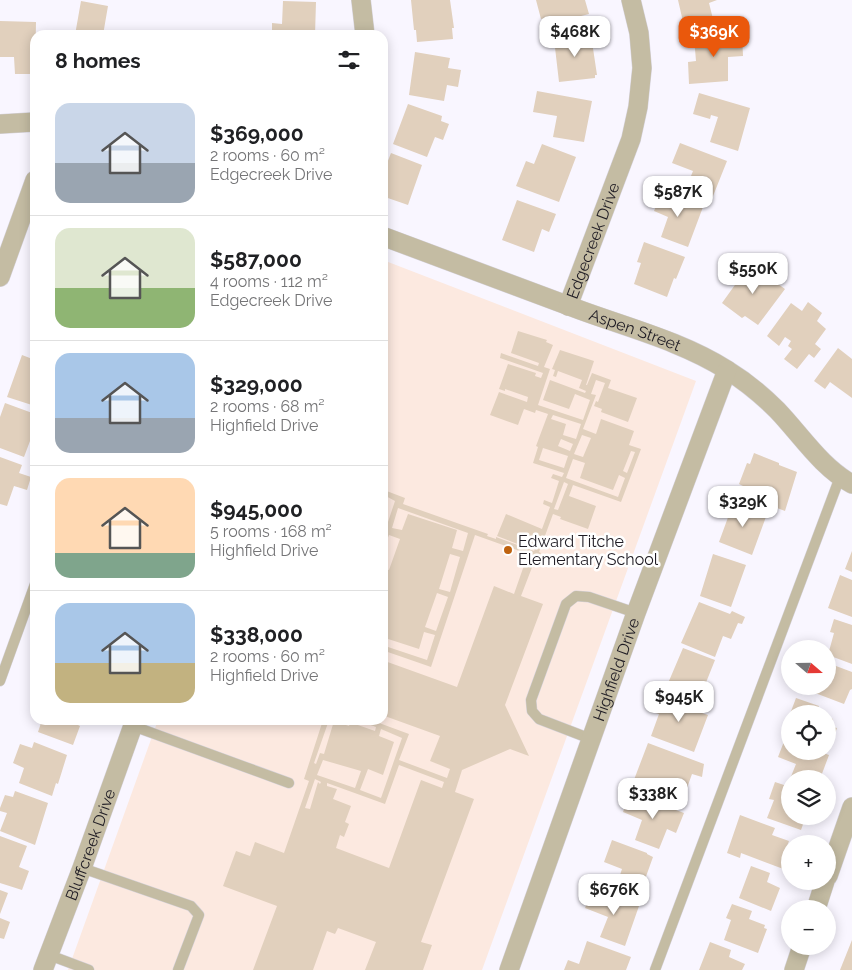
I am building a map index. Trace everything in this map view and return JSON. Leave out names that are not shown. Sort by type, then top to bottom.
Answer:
[{"type":"street","points":[[361,0],[364,30]]},
{"type":"street","name":"Edgecreek Drive","points":[[568,306],[631,138],[638,107],[642,68],[639,33],[631,0]]},
{"type":"street","points":[[0,124],[30,122]]},
{"type":"street","points":[[0,277],[30,194]]},
{"type":"street","name":"Aspen Street","points":[[388,238],[692,350],[727,370],[776,410],[818,456],[846,480]]},
{"type":"street","name":"Highfield Drive","points":[[509,970],[636,613],[727,370]]},
{"type":"street","name":"Bluffcreek Drive","points":[[46,962],[133,725]]},
{"type":"street","points":[[836,853],[852,807]]},
{"type":"street","points":[[794,970],[799,955]]},
{"type":"lane","points":[[655,970],[846,480]]},
{"type":"lane","points":[[591,739],[539,719],[532,711],[531,700],[566,604],[576,596],[589,597],[636,613]]},
{"type":"lane","points":[[0,681],[30,598]]},
{"type":"lane","points":[[139,725],[290,783]]},
{"type":"lane","points":[[82,868],[191,906],[199,915],[178,970]]},
{"type":"lane","points":[[46,962],[89,970]]},
{"type":"shaded area","name":"Edward Titche Elementary School","points":[[388,262],[696,381],[482,970],[68,970],[156,725],[388,725]]},
{"type":"building","points":[[411,0],[450,0],[454,28],[452,28],[453,39],[417,42]]},
{"type":"building","points":[[536,0],[585,0],[589,14],[553,23],[552,17],[541,19]]},
{"type":"building","points":[[678,0],[717,0],[709,3],[713,19],[684,26]]},
{"type":"building","points":[[81,1],[108,6],[104,30],[76,30]]},
{"type":"building","points":[[283,1],[316,2],[315,30],[272,30],[272,23],[282,24]]},
{"type":"building","points":[[0,21],[36,22],[36,30],[30,30],[30,74],[15,74],[14,57],[0,57]]},
{"type":"building","points":[[742,34],[743,56],[728,57],[728,81],[689,84],[688,62],[696,61],[694,37]]},
{"type":"building","points":[[591,35],[597,75],[595,75],[595,78],[559,82],[554,39]]},
{"type":"building","points":[[415,52],[450,58],[448,68],[461,70],[458,87],[447,85],[444,101],[409,95]]},
{"type":"building","points":[[537,91],[592,101],[584,142],[553,137],[557,116],[533,112]]},
{"type":"building","points":[[699,93],[750,108],[738,151],[710,142],[718,117],[711,115],[710,119],[693,114]]},
{"type":"building","points":[[408,104],[442,116],[441,121],[449,124],[443,140],[435,137],[427,157],[393,144]]},
{"type":"building","points":[[680,143],[727,161],[711,201],[685,191],[693,171],[672,163]]},
{"type":"building","points":[[542,144],[576,157],[559,202],[516,186],[526,161],[534,164]]},
{"type":"building","points":[[391,153],[422,165],[408,205],[388,198],[388,161]]},
{"type":"building","points":[[662,192],[703,207],[688,247],[661,237],[668,217],[654,211]]},
{"type":"building","points":[[517,200],[556,214],[549,232],[542,229],[534,252],[502,240]]},
{"type":"building","points":[[644,242],[685,257],[667,297],[634,284],[641,263],[637,262]]},
{"type":"building","points":[[750,264],[785,289],[758,325],[745,316],[742,318],[722,303]]},
{"type":"building","points":[[808,302],[822,313],[817,321],[826,329],[815,344],[821,349],[814,358],[809,354],[797,369],[784,359],[792,349],[788,346],[791,341],[785,337],[779,346],[767,336],[791,303],[802,311]]},
{"type":"building","points":[[518,331],[547,340],[546,342],[553,345],[544,367],[550,369],[538,405],[583,420],[590,400],[575,394],[569,409],[543,400],[550,380],[585,393],[586,391],[579,388],[582,380],[558,371],[556,377],[553,376],[555,370],[552,369],[560,350],[594,361],[586,385],[592,373],[611,380],[608,388],[637,398],[628,422],[601,412],[602,409],[594,406],[596,401],[598,402],[605,383],[596,380],[591,394],[596,395],[583,429],[596,434],[601,419],[634,431],[629,445],[641,449],[621,502],[573,485],[569,496],[596,506],[588,529],[560,519],[561,517],[553,514],[539,552],[541,553],[539,558],[536,557],[521,596],[543,604],[505,705],[529,756],[510,749],[462,770],[455,792],[474,799],[421,942],[432,945],[423,970],[365,970],[376,942],[338,928],[335,934],[327,931],[313,970],[253,970],[277,906],[223,886],[236,851],[250,856],[255,842],[284,853],[309,781],[304,779],[321,725],[327,725],[314,763],[316,764],[320,753],[324,754],[333,725],[358,725],[375,731],[376,727],[371,725],[385,725],[409,734],[399,760],[447,778],[450,769],[430,761],[440,736],[388,717],[388,662],[457,687],[494,586],[514,594],[528,554],[475,535],[431,667],[388,652],[388,647],[427,660],[435,635],[424,632],[419,649],[388,639],[388,570],[400,539],[389,535],[388,538],[388,522],[395,501],[388,497],[388,492],[405,498],[403,504],[488,534],[487,536],[496,539],[496,537],[534,551],[536,547],[526,544],[525,547],[497,536],[506,514],[542,529],[550,507],[543,504],[544,500],[552,503],[559,481],[551,478],[553,474],[562,477],[564,473],[533,463],[538,447],[536,446],[548,414],[536,410],[535,413],[524,409],[518,425],[490,415],[499,392],[527,402],[528,397],[505,389],[505,391],[499,389],[508,364],[536,373],[535,376],[541,378],[543,373],[500,358],[501,353],[538,366],[539,363],[511,353]],"holes":[[[553,415],[581,424],[576,439],[563,435],[566,424],[551,419]],[[582,435],[591,438],[583,457],[574,454]],[[561,439],[573,444],[570,451],[558,446]],[[543,448],[568,456],[564,468],[539,460]],[[631,451],[635,452],[627,473],[623,471]],[[573,459],[585,463],[580,478],[613,490],[619,475],[625,478],[618,497],[566,478]],[[564,482],[568,484],[558,510],[554,509]],[[398,508],[468,533],[463,551],[452,548],[457,530],[408,514],[402,530],[392,528]],[[450,554],[460,557],[450,592],[439,589]],[[437,593],[448,597],[436,631],[425,627]],[[381,729],[402,738],[381,798],[360,790],[368,769],[383,775],[394,742],[379,736]],[[323,760],[361,771],[355,788],[317,775]],[[399,765],[444,782],[442,788],[421,780],[389,868],[336,848],[340,835],[344,837],[349,824],[345,822],[351,806],[333,799],[337,789],[327,786],[327,783],[385,804]],[[315,779],[321,782],[320,784],[318,782],[310,809],[305,808]]]},
{"type":"building","points":[[838,348],[852,359],[852,398],[830,382],[825,389],[814,381]]},
{"type":"building","points":[[22,355],[30,358],[30,404],[7,397]]},
{"type":"building","points":[[5,403],[30,412],[30,441],[24,457],[0,448],[0,417]]},
{"type":"building","points":[[754,453],[797,472],[785,511],[740,494],[743,486],[739,484],[747,463],[750,464]]},
{"type":"building","points":[[0,457],[22,465],[19,473],[30,477],[30,480],[27,490],[14,486],[7,506],[0,504]]},
{"type":"building","points":[[734,501],[767,514],[752,555],[719,542]]},
{"type":"building","points":[[852,551],[852,572],[845,569]]},
{"type":"building","points":[[713,554],[746,565],[731,607],[700,596]]},
{"type":"building","points":[[840,575],[852,580],[852,617],[828,608]]},
{"type":"building","points":[[699,602],[730,614],[732,611],[745,617],[742,624],[738,623],[731,639],[723,636],[715,657],[681,643]]},
{"type":"building","points":[[834,619],[852,625],[852,664],[836,658],[836,640],[832,640],[834,633],[830,632]]},
{"type":"building","points":[[683,648],[715,660],[699,700],[666,688]]},
{"type":"building","points":[[836,666],[852,672],[852,689],[844,704],[820,695],[836,695]]},
{"type":"building","points":[[664,694],[701,708],[702,713],[708,715],[694,752],[651,736],[659,714],[656,713]]},
{"type":"building","points":[[796,698],[816,705],[793,705]]},
{"type":"building","points":[[40,725],[80,726],[73,745],[38,732]]},
{"type":"building","points":[[34,742],[67,755],[58,784],[56,783],[52,796],[19,783],[24,768],[13,763],[20,744],[32,748]]},
{"type":"building","points":[[648,743],[704,764],[702,777],[692,774],[687,788],[671,782],[665,797],[632,785]]},
{"type":"building","points":[[786,760],[827,760],[823,770],[794,770],[796,764]]},
{"type":"building","points":[[775,782],[781,784],[781,823],[767,818],[774,800],[769,799]]},
{"type":"building","points":[[15,791],[48,803],[35,845],[0,831],[7,813],[0,811],[0,808],[5,795],[13,797]]},
{"type":"building","points":[[630,793],[684,813],[676,833],[667,829],[659,849],[635,840],[642,820],[623,812]]},
{"type":"building","points":[[740,815],[775,828],[772,835],[781,838],[781,868],[741,853],[740,858],[727,853]]},
{"type":"building","points":[[787,825],[803,825],[801,830]]},
{"type":"building","points":[[0,836],[27,846],[19,867],[29,871],[22,890],[0,883]]},
{"type":"building","points":[[612,840],[653,857],[639,896],[616,887],[622,869],[604,862]]},
{"type":"building","points":[[751,866],[770,873],[767,882],[780,888],[771,911],[739,898]]},
{"type":"building","points":[[593,889],[639,906],[625,946],[600,937],[608,917],[585,908]]},
{"type":"building","points":[[0,890],[8,893],[0,914]]},
{"type":"building","points":[[732,904],[752,911],[749,919],[765,925],[764,928],[767,929],[758,953],[724,940],[731,920],[726,918]]},
{"type":"building","points":[[0,918],[10,922],[4,939],[0,938]]},
{"type":"building","points":[[852,940],[852,970],[840,970]]},
{"type":"building","points":[[587,941],[631,957],[626,970],[564,970],[568,960],[579,964]]},
{"type":"building","points":[[710,942],[731,950],[729,957],[745,964],[742,970],[699,970]]},
{"type":"place","name":"Edward Titche Elementary School","points":[[508,550]]}]
